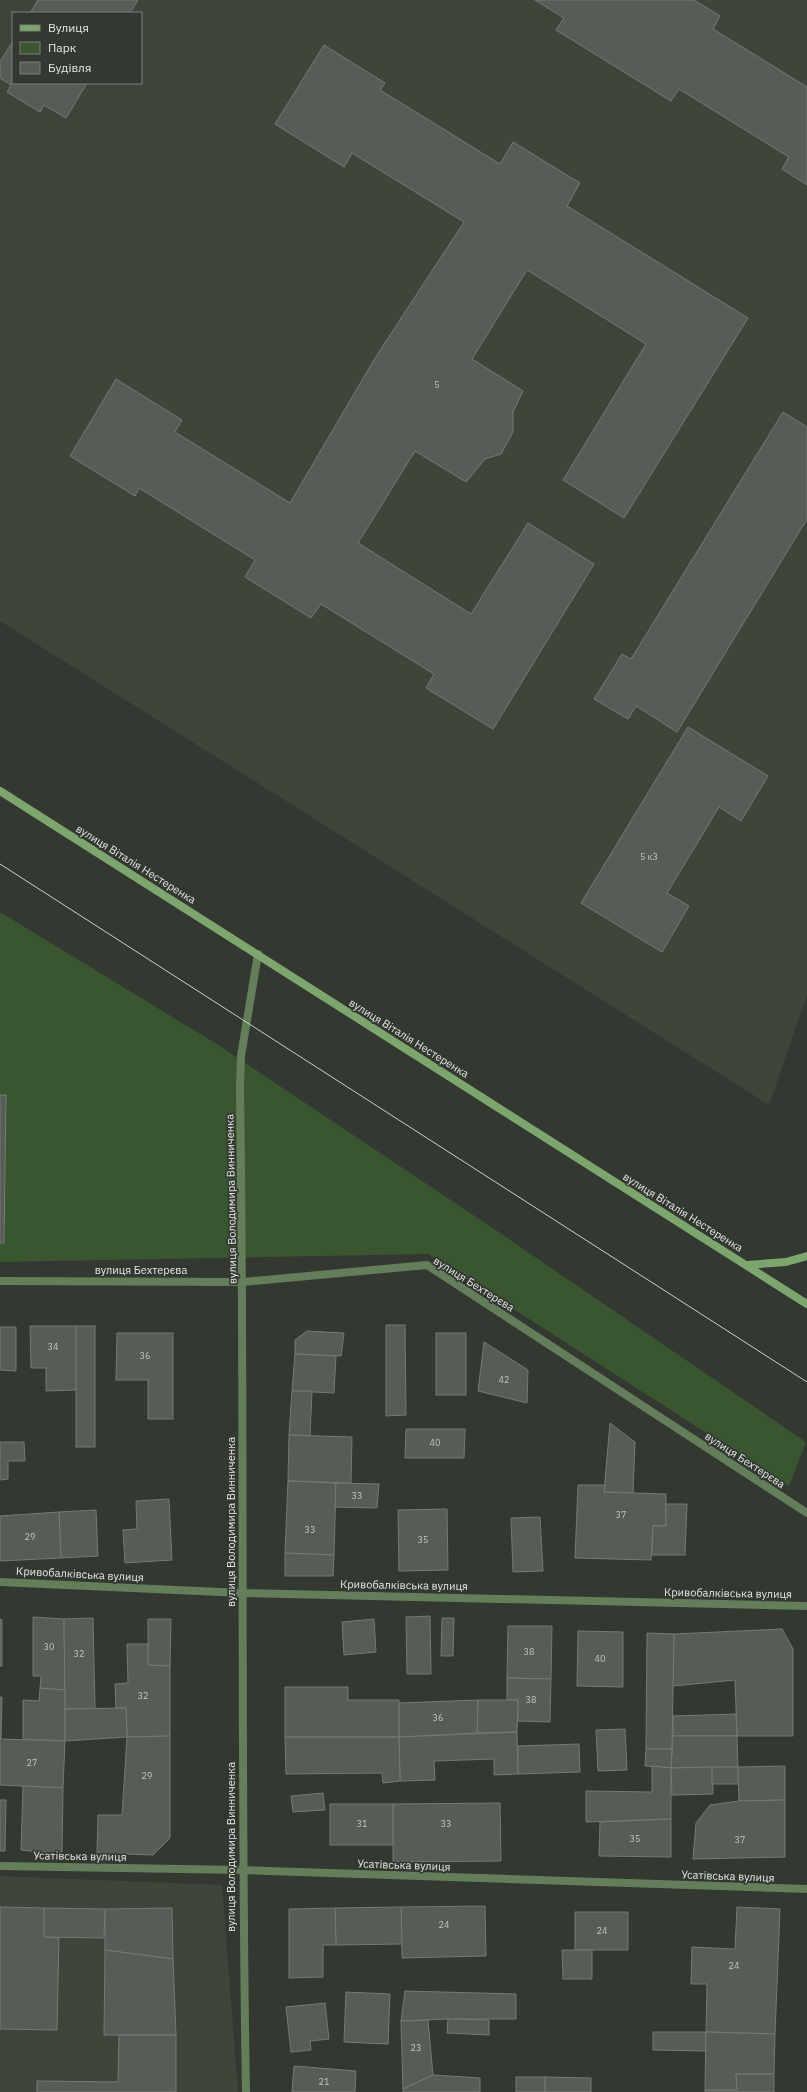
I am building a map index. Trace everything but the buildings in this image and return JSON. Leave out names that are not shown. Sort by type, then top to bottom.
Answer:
[{"type":"main road","name":"вулиця Віталія Нестеренка","points":[[0,791],[807,1304]]},
{"type":"main road","points":[[747,1265],[786,1262],[807,1256]]},
{"type":"street","name":"вулиця Володимира Винниченка","points":[[246,2092],[242,1870],[243,1282],[241,1056],[258,954]]},
{"type":"street","name":"вулиця Бехтерєва","points":[[0,1281],[243,1282],[427,1266],[807,1513]]},
{"type":"street","name":"Кривобалківська вулиця","points":[[0,1582],[242,1593],[807,1606]]},
{"type":"street","name":"Усатівська вулиця","points":[[0,1866],[242,1870],[807,1889]]},
{"type":"shaded area","points":[[0,0],[807,0],[807,995],[769,1105],[0,621]]},
{"type":"shaded area","points":[[0,1876],[222,1885],[238,2092],[0,2092]]},
{"type":"green space","points":[[0,912],[220,1046],[497,1231],[806,1442],[789,1486],[428,1254],[0,1262]]},
{"type":"tram line","points":[[0,864],[807,1382]]}]
